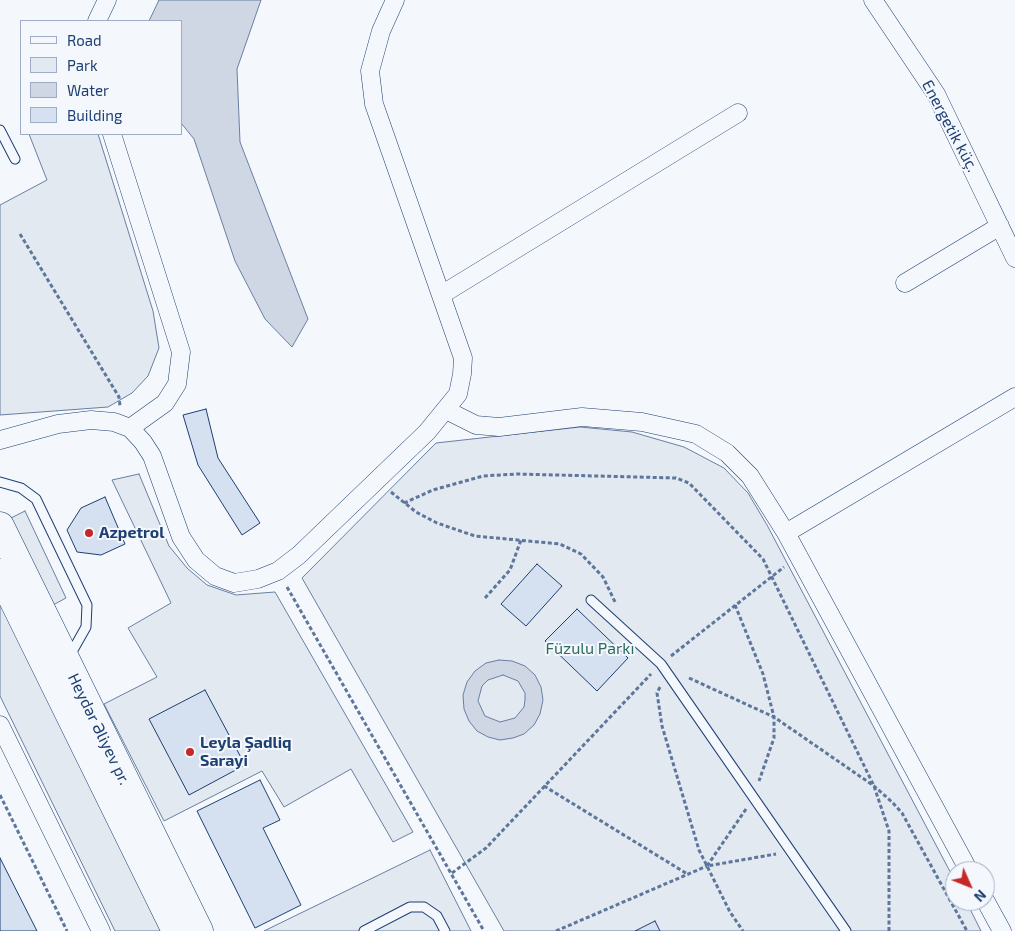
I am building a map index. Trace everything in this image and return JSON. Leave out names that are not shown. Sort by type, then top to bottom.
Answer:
[{"type":"main road","name":"Heydər Əliyev pr.","points":[[0,526],[199,931]]},
{"type":"main road","name":"Heydər Əliyev pr.","points":[[0,573],[176,931]]},
{"type":"street","points":[[97,20],[107,0]]},
{"type":"street","points":[[0,440],[58,424],[91,420],[122,425],[143,442],[152,456],[181,537],[196,560],[216,576],[234,582],[258,579],[278,571],[299,555],[380,478],[446,410],[458,394],[463,358],[374,104],[370,71],[381,32],[395,0]]},
{"type":"street","name":"Energetik küç.","points":[[873,0],[936,94],[1015,258]]},
{"type":"street","points":[[442,295],[738,113]]},
{"type":"street","points":[[112,135],[181,352],[177,384],[165,403],[122,425]]},
{"type":"street","points":[[905,283],[1000,226]]},
{"type":"street","points":[[786,533],[1015,397]]},
{"type":"street","points":[[446,410],[476,424],[499,427],[582,416],[642,422],[696,434],[727,453],[750,476],[786,533],[964,861]]},
{"type":"street","points":[[0,725],[101,931]]},
{"type":"street","points":[[991,911],[1002,931]]},
{"type":"lane","points":[[0,130],[15,159]]},
{"type":"lane","points":[[0,482],[20,488],[36,499],[87,606],[86,627],[66,662]]},
{"type":"lane","points":[[591,600],[661,664],[846,931]]},
{"type":"lane","points":[[364,931],[410,907],[424,907],[437,916],[445,931]]},
{"type":"path","points":[[20,234],[119,397],[122,425]]},
{"type":"path","points":[[404,503],[433,490],[483,476],[517,474],[676,478],[690,483],[763,559],[874,786],[889,831],[889,931]]},
{"type":"path","points":[[380,478],[388,491],[437,523],[475,536],[560,544],[581,554],[603,577],[616,601],[618,610],[613,620]]},
{"type":"path","points":[[485,598],[510,570],[521,540]]},
{"type":"path","points":[[452,873],[486,848],[661,664],[798,557]]},
{"type":"path","points":[[278,571],[484,931]]},
{"type":"path","points":[[743,931],[730,912],[699,850],[662,726],[657,692],[668,674],[688,677],[774,717],[874,786],[902,813],[967,931]]},
{"type":"path","points":[[544,786],[689,875]]},
{"type":"path","points":[[0,795],[67,931]]},
{"type":"path","points":[[556,931],[707,866]]},
{"type":"green space","points":[[29,135],[98,135],[153,311],[159,348],[148,376],[132,393],[108,407],[0,415],[0,205],[47,180]]},
{"type":"green space","name":"Füzulu Parkı","points":[[580,427],[632,432],[684,447],[724,468],[748,493],[767,525],[945,862],[945,911],[971,911],[981,931],[504,931],[302,578],[436,443]]},
{"type":"green space","points":[[139,474],[169,546],[187,568],[207,585],[236,595],[275,592],[413,832],[393,842],[351,769],[284,807],[262,771],[164,821],[104,704],[157,677],[128,628],[171,603],[112,480]]},
{"type":"green space","points":[[25,511],[66,598],[53,605],[11,518]]},
{"type":"green space","points":[[0,602],[161,931],[115,931],[0,696]]},
{"type":"green space","points":[[430,850],[471,931],[264,931]]},
{"type":"water","points":[[159,0],[261,0],[237,69],[240,142],[308,319],[292,347],[265,319],[235,261],[194,139],[182,124],[182,20],[149,20]]},
{"type":"water","points":[[499,660],[512,661],[525,666],[535,675],[541,687],[543,700],[540,714],[534,725],[524,734],[500,740],[488,737],[477,731],[469,721],[464,709],[463,695],[467,682],[475,671],[486,663]],"holes":[[[503,675],[518,681],[525,693],[525,700],[524,707],[515,718],[500,722],[485,716],[478,701],[482,686],[488,680]]]},
{"type":"building","points":[[206,409],[218,458],[260,523],[242,535],[198,465],[183,415]]},
{"type":"building","points":[[105,497],[125,544],[101,555],[77,552],[67,530],[81,508]]},
{"type":"building","points":[[537,564],[562,586],[526,626],[501,604]]},
{"type":"building","points":[[577,609],[628,658],[597,691],[545,641]]},
{"type":"building","points":[[205,690],[245,765],[189,795],[149,719]]},
{"type":"building","points":[[260,780],[280,820],[263,828],[301,905],[255,928],[197,811]]},
{"type":"building","points":[[0,858],[37,931],[0,931]]},
{"type":"building","points":[[655,921],[660,931],[635,931]]},
{"type":"place","name":"Azpetrol","points":[[89,533]]},
{"type":"place","name":"Leyla Şadliq Sarayi","points":[[190,752]]}]
